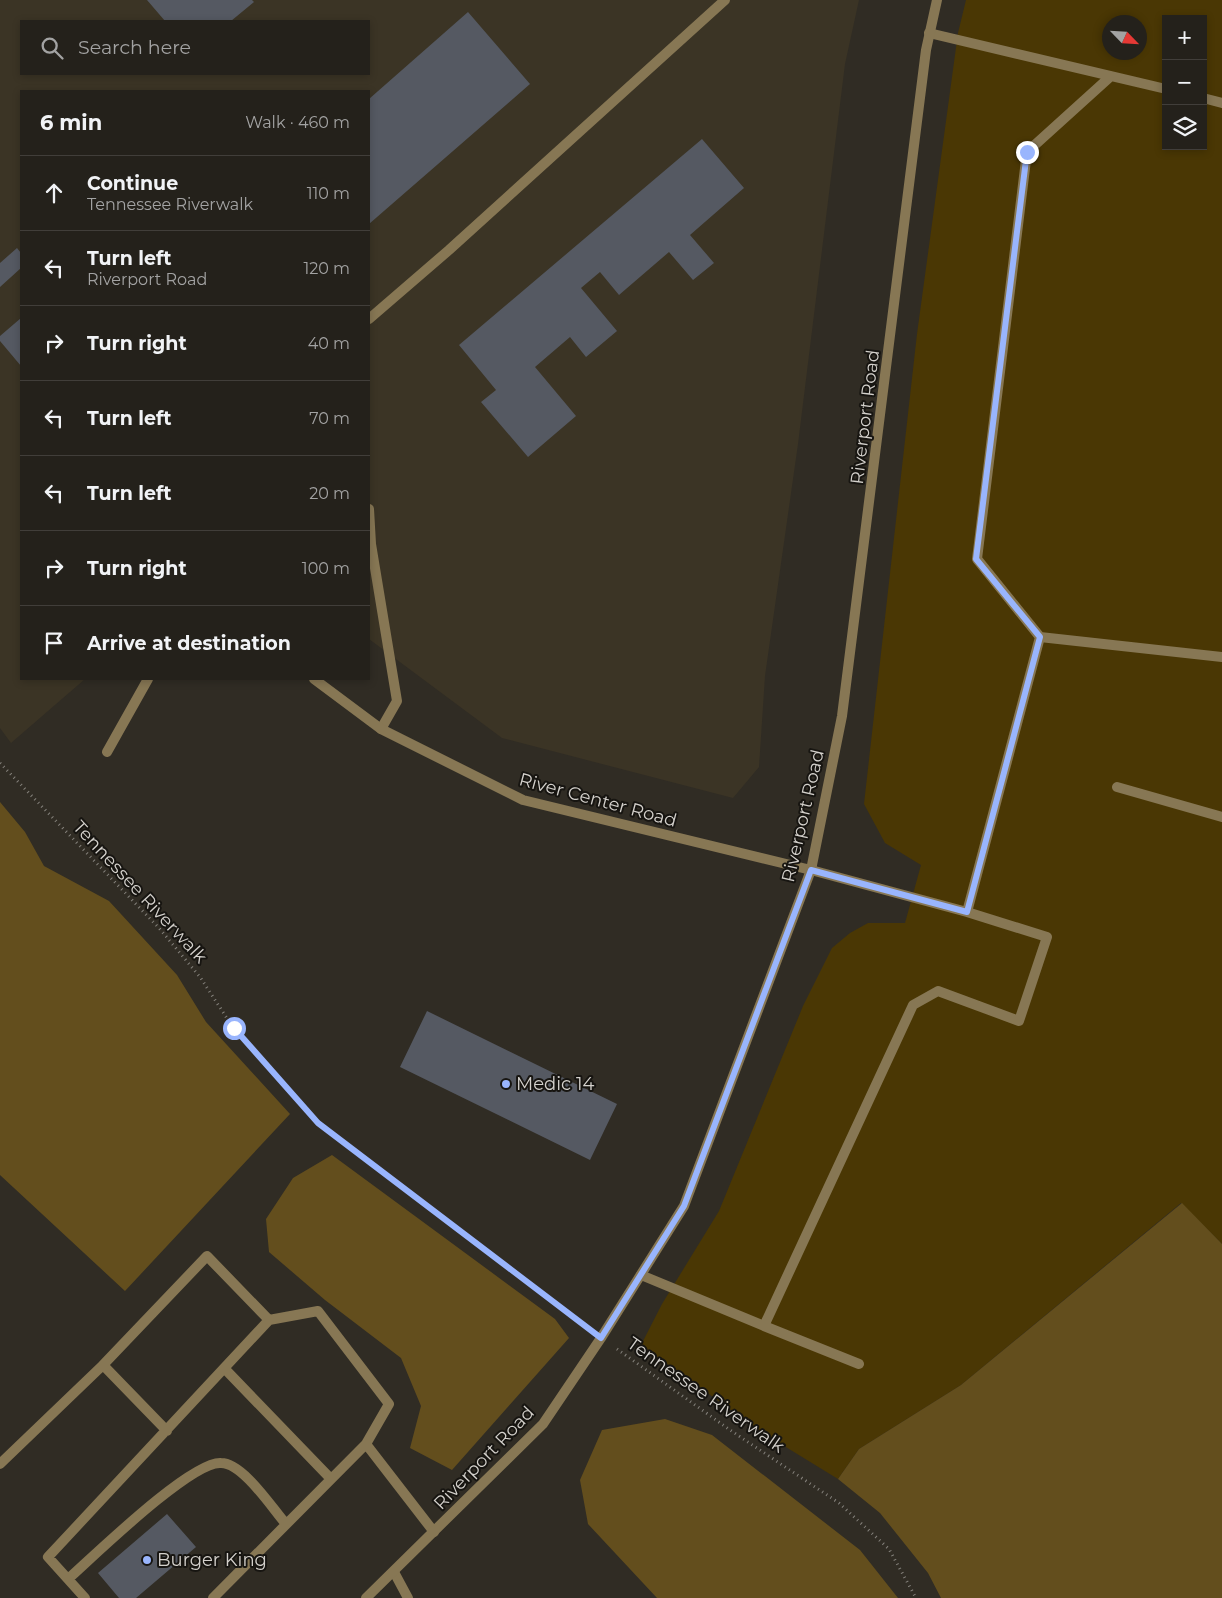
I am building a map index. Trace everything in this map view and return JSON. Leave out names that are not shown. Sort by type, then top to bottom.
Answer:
[{"type":"street","points":[[370,318],[449,250],[725,0]]},
{"type":"street","name":"Riverport Road","points":[[366,1598],[543,1424],[601,1338],[684,1206],[811,870],[844,707],[929,33],[936,0]]},
{"type":"street","points":[[929,33],[1162,88]]},
{"type":"street","points":[[1112,76],[1027,152],[976,559],[1040,637],[1222,657]]},
{"type":"street","points":[[1207,99],[1222,103]]},
{"type":"street","points":[[370,526],[371,544],[396,701],[381,729]]},
{"type":"street","points":[[967,912],[1040,637]]},
{"type":"street","points":[[107,752],[147,680]]},
{"type":"street","name":"River Center Road","points":[[315,680],[381,729],[523,800],[811,870],[967,912],[1046,937],[1019,1022],[938,991],[913,1006],[764,1326]]},
{"type":"street","points":[[1117,787],[1222,817]]},
{"type":"street","points":[[0,1464],[103,1365],[207,1256],[268,1320]]},
{"type":"street","points":[[640,1275],[859,1364]]},
{"type":"street","points":[[85,1598],[48,1557],[268,1320],[318,1311],[389,1404],[366,1444],[213,1598]]},
{"type":"street","points":[[103,1365],[167,1431]]},
{"type":"street","points":[[224,1368],[331,1479]]},
{"type":"street","points":[[366,1444],[434,1532]]},
{"type":"street","points":[[68,1579],[198,1469],[221,1462],[239,1469],[286,1524]]},
{"type":"street","points":[[394,1572],[408,1598]]},
{"type":"path","name":"Tennessee Riverwalk","points":[[0,763],[159,928],[200,977],[234,1028],[318,1123],[601,1338],[730,1430],[839,1503],[889,1549],[916,1598]]},
{"type":"shaded area","points":[[0,0],[859,0],[845,64],[798,444],[765,676],[759,767],[733,798],[502,738],[370,640],[370,90],[20,90],[20,680],[84,680],[11,743],[0,728]]},
{"type":"shaded area","points":[[966,0],[1222,0],[1222,1244],[1181,1203],[961,1385],[859,1449],[838,1479],[763,1433],[641,1345],[662,1304],[719,1211],[803,1006],[832,948],[850,933],[868,923],[905,923],[921,865],[885,843],[864,804],[917,334],[958,33]]},
{"type":"shaded area","points":[[0,802],[25,832],[44,866],[109,901],[177,975],[206,1022],[290,1114],[125,1291],[0,1175]]},
{"type":"shaded area","points":[[332,1155],[555,1319],[569,1338],[452,1470],[410,1448],[421,1406],[401,1358],[325,1300],[269,1252],[266,1219],[293,1178]]},
{"type":"shaded area","points":[[1182,1203],[1222,1244],[1222,1598],[941,1598],[928,1573],[880,1513],[838,1479],[859,1449],[961,1385]]},
{"type":"shaded area","points":[[665,1419],[712,1435],[860,1550],[898,1598],[657,1598],[588,1524],[580,1480],[602,1430]]},
{"type":"building","points":[[147,0],[252,0],[254,2],[232,20],[164,20]]},
{"type":"building","points":[[468,12],[530,84],[370,223],[370,98]]},
{"type":"building","points":[[702,139],[744,188],[690,235],[714,263],[693,280],[669,252],[619,295],[600,272],[581,288],[617,331],[586,357],[570,337],[535,367],[576,416],[528,457],[481,402],[496,390],[459,345]]},
{"type":"building","points":[[17,248],[20,252],[20,269],[0,287],[0,263]]},
{"type":"building","points":[[20,319],[20,365],[0,341],[0,336]]},
{"type":"building","name":"Medic 14","points":[[427,1011],[617,1104],[590,1160],[400,1067]]},
{"type":"building","name":"Burger King","points":[[167,1514],[196,1547],[136,1598],[119,1598],[98,1573]]},
{"type":"place","name":"Medic 14","points":[[506,1084]]},
{"type":"place","name":"Burger King","points":[[147,1560]]},
{"type":"route","points":[[234,1028],[318,1123],[475,1240],[601,1338],[684,1206],[811,870],[967,912],[1040,637],[976,559],[1027,152]]}]
